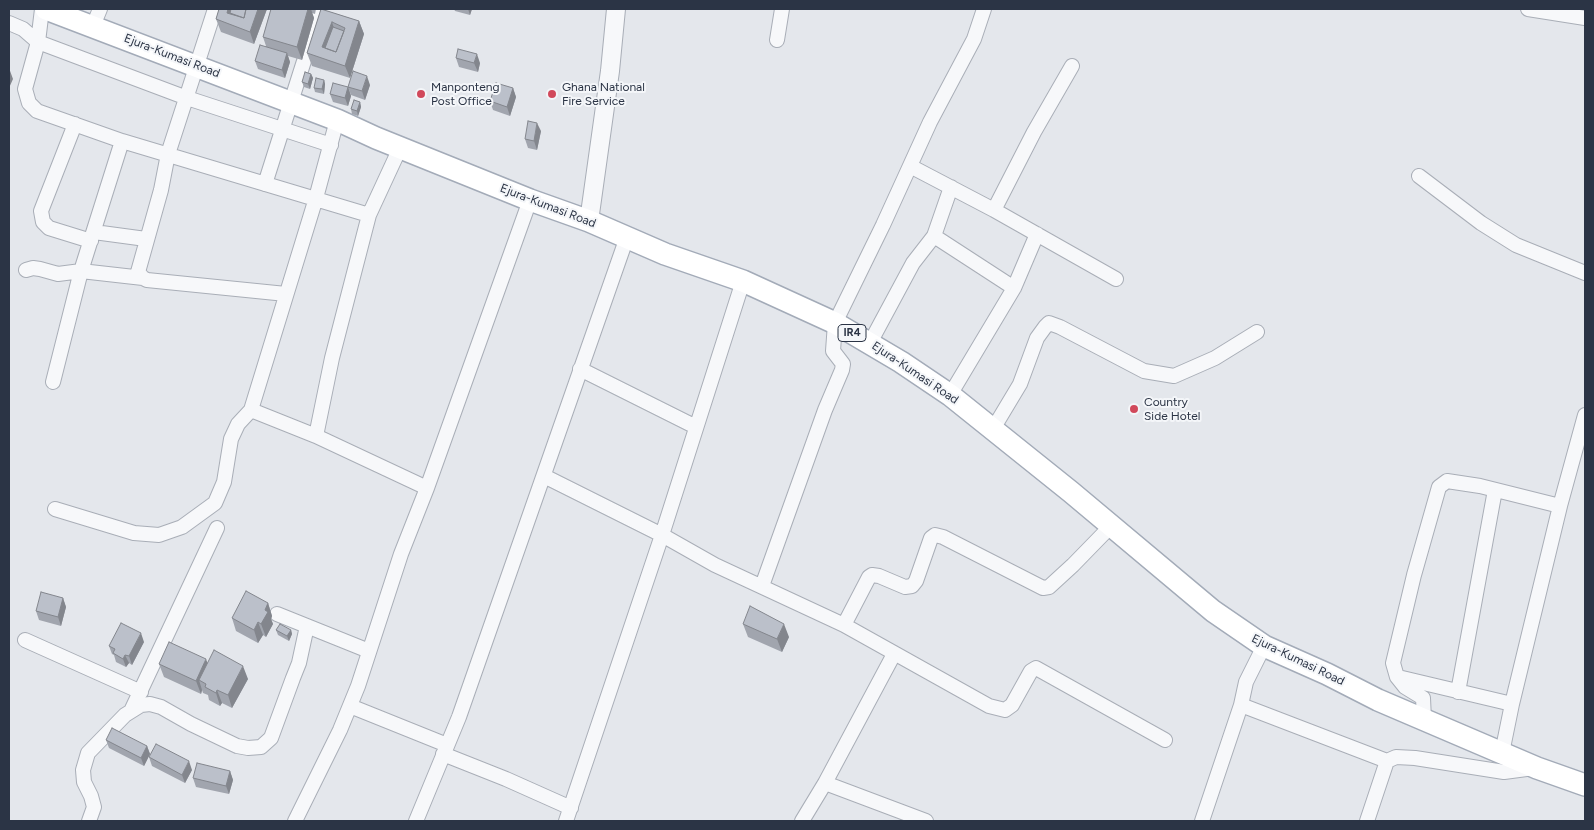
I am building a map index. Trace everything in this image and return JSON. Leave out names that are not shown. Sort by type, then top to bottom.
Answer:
[{"type":"main road","name":"Ejura-Kumasi Road","points":[[44,9],[96,18],[198,65],[530,200],[589,221],[665,254],[743,281],[835,323],[902,362],[950,395],[1212,611],[1264,646],[1327,674],[1378,700],[1537,768],[1585,785]]},
{"type":"street","points":[[44,9],[38,42],[25,88],[28,103],[38,111],[122,141],[369,215]]},
{"type":"street","points":[[143,278],[138,272],[161,190],[168,154],[215,9]]},
{"type":"street","points":[[265,184],[304,61],[318,9]]},
{"type":"street","points":[[589,221],[610,71],[616,9]]},
{"type":"street","points":[[778,40],[782,9]]},
{"type":"street","points":[[762,586],[825,410],[842,370],[843,364],[833,351],[835,323],[883,225],[930,122],[974,39],[984,9]]},
{"type":"street","points":[[1528,9],[1585,18]]},
{"type":"street","points":[[9,23],[23,29],[38,42],[187,98],[331,145]]},
{"type":"street","points":[[994,210],[1034,132],[1072,66]]},
{"type":"street","points":[[55,509],[134,533],[159,535],[182,527],[215,504],[224,482],[232,439],[238,424],[251,410],[316,198],[337,120]]},
{"type":"street","points":[[75,124],[41,211],[43,222],[49,228],[92,236],[146,239]]},
{"type":"street","points":[[53,382],[81,270],[122,141]]},
{"type":"street","points":[[316,436],[332,358],[369,215],[400,148]]},
{"type":"street","points":[[910,166],[994,210],[1116,279]]},
{"type":"street","points":[[1419,176],[1481,223],[1516,245],[1585,273]]},
{"type":"street","points":[[870,343],[913,263],[934,236],[952,187]]},
{"type":"street","points":[[295,821],[350,706],[401,554],[427,488],[530,200]]},
{"type":"street","points":[[950,395],[1014,288],[1037,234]]},
{"type":"street","points":[[934,236],[1014,288]]},
{"type":"street","points":[[416,821],[459,717],[627,237]]},
{"type":"street","points":[[26,270],[33,268],[58,274],[81,270],[286,294]]},
{"type":"street","points":[[566,821],[662,535],[743,281]]},
{"type":"street","points":[[993,429],[1020,384],[1037,338],[1044,327],[1049,324],[1060,327],[1144,371],[1174,376],[1215,358],[1257,332]]},
{"type":"street","points":[[580,369],[696,427]]},
{"type":"street","points":[[251,410],[316,436],[427,488]]},
{"type":"street","points":[[1502,753],[1560,506],[1585,415]]},
{"type":"street","points":[[544,476],[662,535],[715,565],[844,625],[989,706],[1005,710],[1012,705],[1031,671],[1036,668],[1166,740]]},
{"type":"street","points":[[1424,719],[1423,698],[1405,687],[1397,677],[1393,663],[1438,487],[1447,481],[1495,490],[1560,506]]},
{"type":"street","points":[[1458,692],[1495,490]]},
{"type":"street","points":[[844,625],[869,577],[872,575],[905,587],[912,586],[916,581],[931,538],[935,534],[1043,588],[1049,587],[1111,526]]},
{"type":"street","points":[[89,821],[94,807],[84,782],[84,761],[88,753],[132,709],[217,528]]},
{"type":"street","points":[[277,614],[369,651]]},
{"type":"street","points":[[132,709],[150,704],[161,707],[237,746],[248,748],[261,747],[271,738],[299,663],[308,626]]},
{"type":"street","points":[[25,640],[141,692]]},
{"type":"street","points":[[1202,821],[1241,705],[1246,682],[1264,646]]},
{"type":"street","points":[[802,821],[826,782],[894,654]]},
{"type":"street","points":[[1397,677],[1512,704]]},
{"type":"street","points":[[1241,705],[1387,761],[1396,757],[1415,758],[1504,772],[1537,768]]},
{"type":"street","points":[[350,706],[571,808]]},
{"type":"street","points":[[1367,821],[1387,761]]},
{"type":"street","points":[[826,782],[926,821]]},
{"type":"building","points":[[219,9],[228,9],[227,13],[244,18],[246,9],[258,9],[250,32],[216,19]]},
{"type":"building","points":[[231,9],[246,9],[244,18],[230,13]]},
{"type":"building","points":[[271,9],[308,9],[297,47],[263,37]]},
{"type":"building","points":[[321,9],[359,21],[345,66],[307,53]],"holes":[[[332,22],[345,28],[336,52],[322,47]]]},
{"type":"building","points":[[333,27],[344,31],[336,52],[325,48]]},
{"type":"building","points":[[260,45],[287,53],[282,70],[255,61]]},
{"type":"building","points":[[458,49],[477,54],[474,63],[456,58]]},
{"type":"building","points":[[353,71],[367,76],[362,91],[348,87]]},
{"type":"building","points":[[305,72],[311,74],[308,84],[302,82]]},
{"type":"building","points":[[316,78],[324,80],[322,89],[314,88]]},
{"type":"building","points":[[333,83],[348,87],[345,98],[330,94]]},
{"type":"building","points":[[496,83],[513,88],[507,107],[490,101]]},
{"type":"building","points":[[354,100],[360,102],[357,111],[351,109]]},
{"type":"building","points":[[528,121],[537,123],[534,141],[525,139]]},
{"type":"building","points":[[246,591],[268,603],[265,610],[268,612],[261,624],[258,622],[254,630],[232,618]]},
{"type":"building","points":[[41,592],[63,598],[58,617],[36,611]]},
{"type":"building","points":[[750,606],[784,624],[777,639],[743,624]]},
{"type":"building","points":[[121,623],[141,633],[129,656],[125,655],[123,659],[113,653],[115,649],[109,646]]},
{"type":"building","points":[[280,624],[291,630],[287,636],[276,630]]},
{"type":"building","points":[[169,642],[206,659],[196,681],[159,664]]},
{"type":"building","points":[[214,650],[243,666],[228,695],[217,690],[216,693],[205,687],[206,684],[199,680]]},
{"type":"building","points":[[112,728],[147,746],[141,758],[106,740]]},
{"type":"building","points":[[156,744],[189,761],[182,775],[149,757]]},
{"type":"building","points":[[197,763],[230,771],[226,786],[193,778]]},
{"type":"place","name":"Manponteng Post Office","points":[[421,94]]},
{"type":"place","name":"Ghana National Fire Service","points":[[552,94]]},
{"type":"place","name":"Country Side Hotel","points":[[1134,409]]}]
